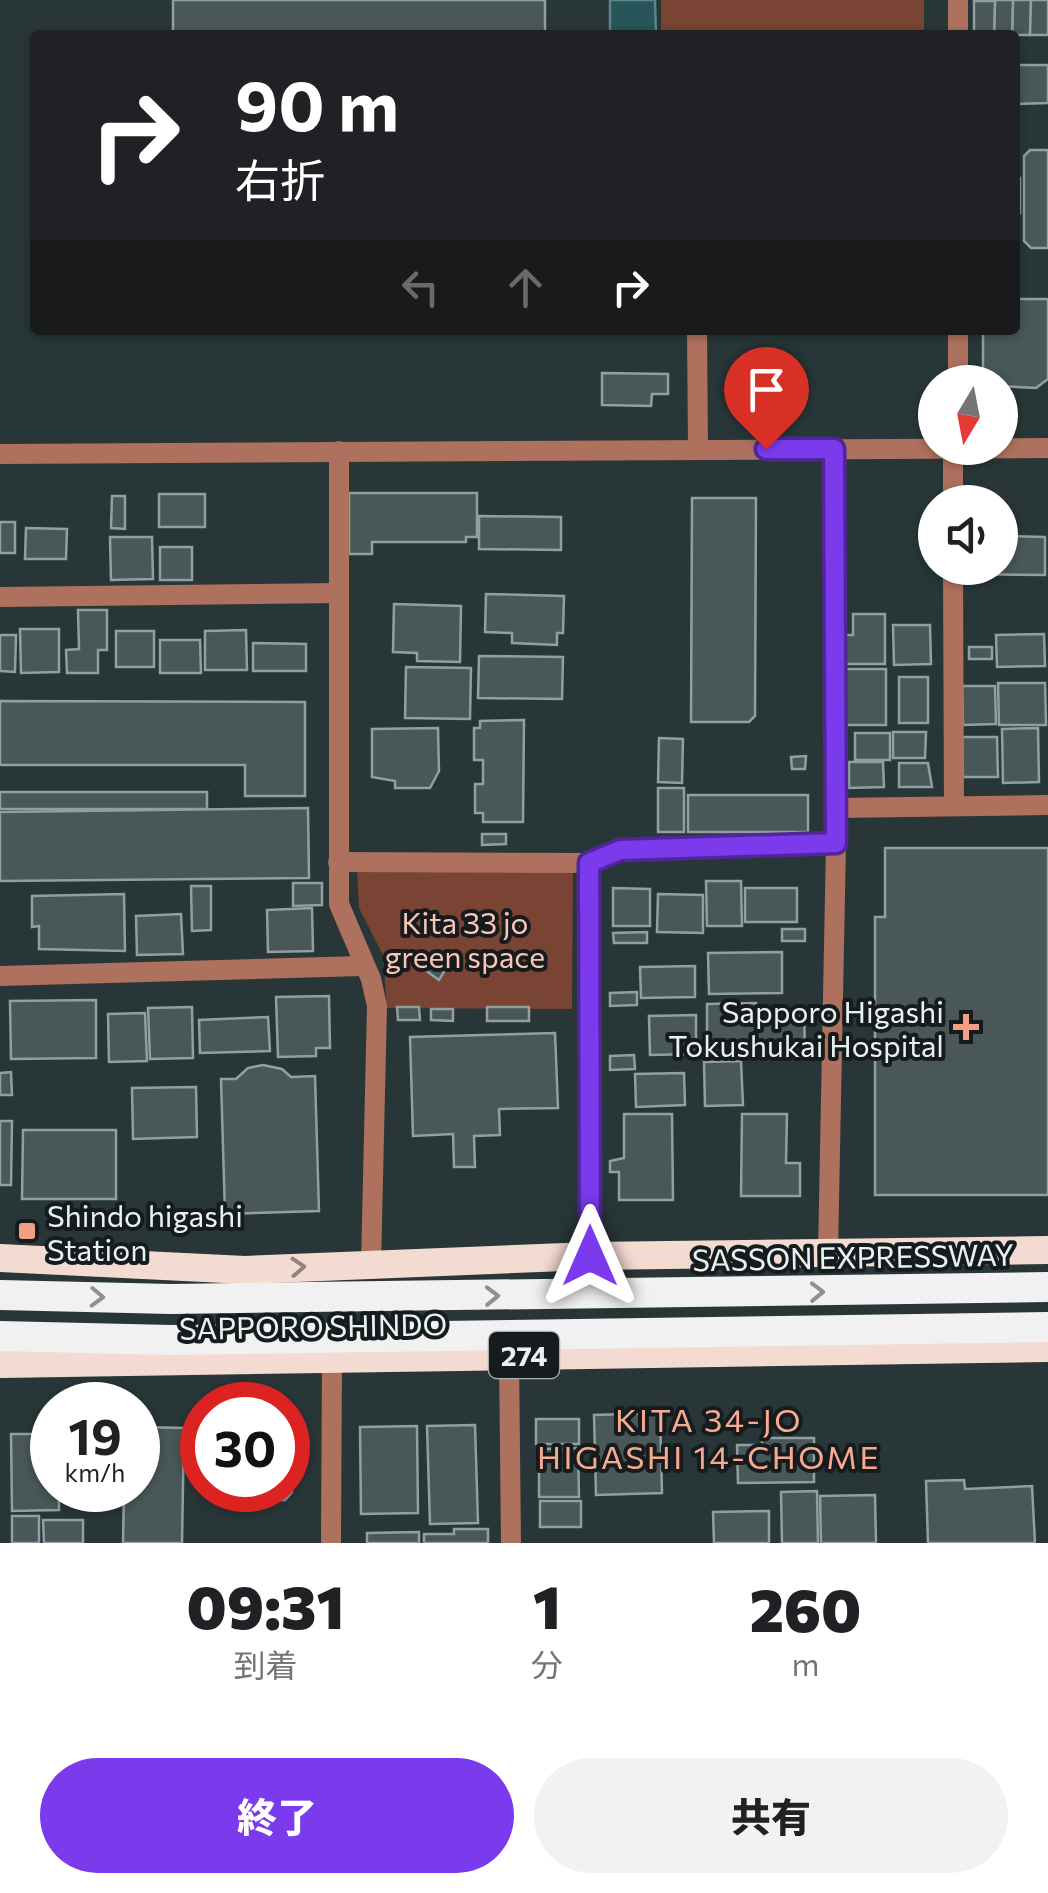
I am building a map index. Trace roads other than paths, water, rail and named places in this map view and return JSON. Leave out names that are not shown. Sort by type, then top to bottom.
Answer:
[{"type":"highway","name":"SAPPORO SHINDO","points":[[0,1258],[245,1270],[590,1256],[1048,1250]]},
{"type":"highway","name":"SASSON EXPRESSWAY","points":[[0,1294],[172,1300],[1048,1288]]},
{"type":"highway","points":[[0,1336],[171,1340],[1048,1327]]},
{"type":"highway","name":"SAPPORO SHINDO","points":[[0,1364],[1048,1348]]},
{"type":"street","points":[[958,0],[958,30]]},
{"type":"street","points":[[697,335],[698,448]]},
{"type":"street","points":[[958,335],[958,365]]},
{"type":"street","points":[[0,454],[918,448]]},
{"type":"street","points":[[1018,448],[1048,448]]},
{"type":"street","points":[[828,1253],[836,843],[834,449]]},
{"type":"street","points":[[340,451],[339,904],[377,1006],[371,1264]]},
{"type":"street","points":[[954,585],[954,806]]},
{"type":"street","points":[[0,597],[339,593]]},
{"type":"street","points":[[836,808],[1048,805]]},
{"type":"street","points":[[338,862],[589,863],[620,850],[836,843]]},
{"type":"street","points":[[589,863],[590,1256]]},
{"type":"street","points":[[0,976],[364,966]]},
{"type":"street","points":[[509,1355],[511,1543]]},
{"type":"street","points":[[331,1543],[332,1357]]},
{"type":"water","points":[[610,0],[655,0],[656,30],[610,30]]},
{"type":"place","name":"Sapporo Higashi Tokushukai Hospital","points":[[966,1027]]},
{"type":"place","name":"Shindo higashi Station","points":[[27,1231]]},
{"type":"district","name":"KITA 34-JO HIGASHI 14-CHOME","points":[[709,1438]]},
{"type":"park label","name":"Kita 33 jo green space","points":[[465,938]]}]
